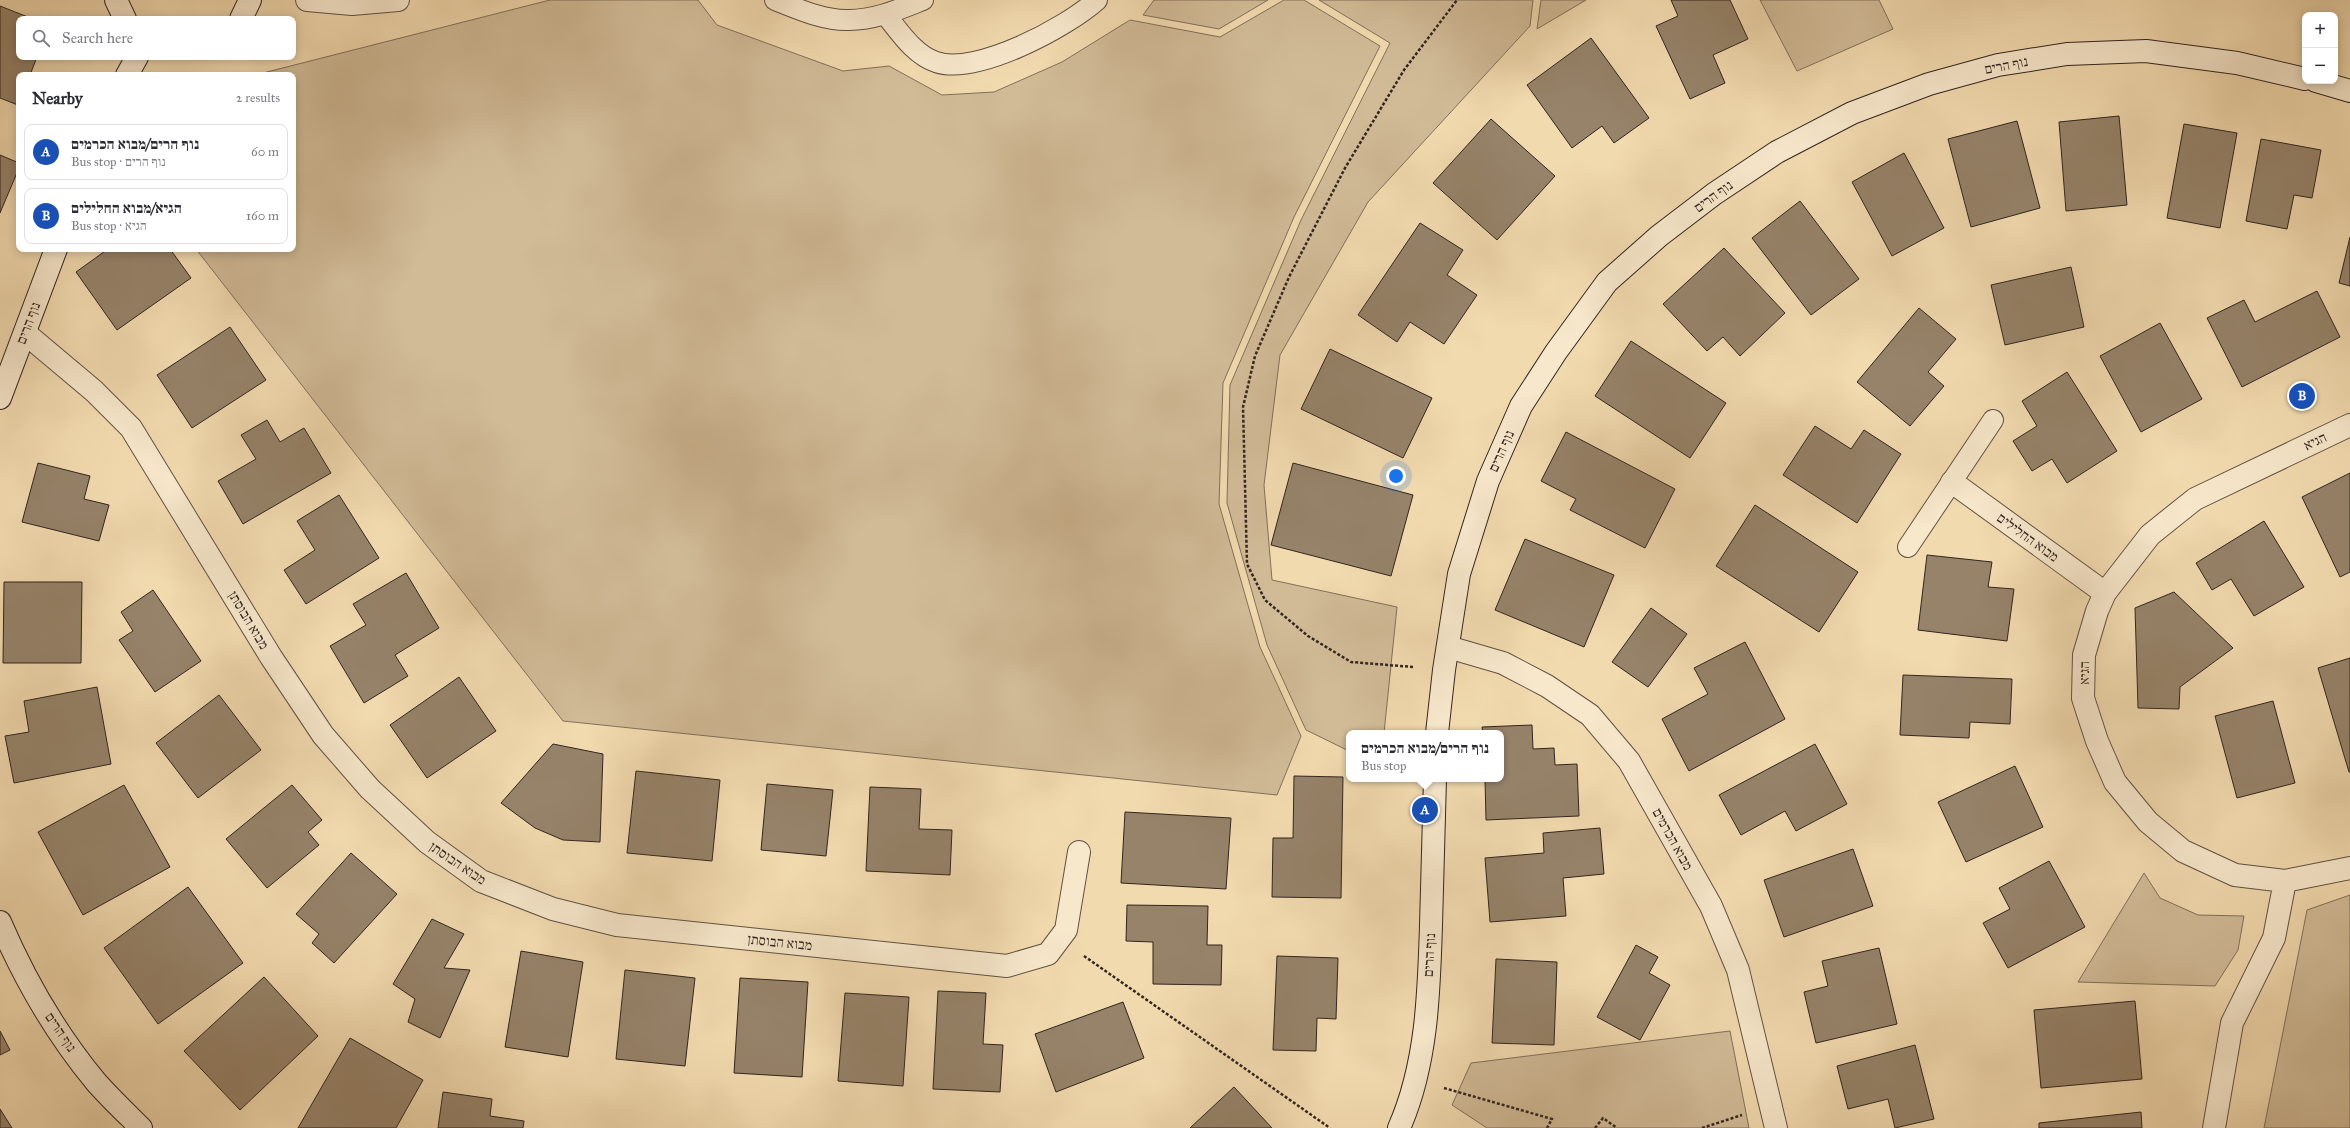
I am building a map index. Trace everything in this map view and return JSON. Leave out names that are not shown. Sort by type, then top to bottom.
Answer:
[{"type":"street","points":[[116,0],[124,16]]},
{"type":"street","points":[[242,16],[250,0]]},
{"type":"street","points":[[307,0],[352,4],[398,0]]},
{"type":"street","name":"נוף הרים","points":[[1437,730],[1444,670],[1461,566],[1488,481],[1522,406],[1556,352],[1607,282],[1659,236],[1720,190],[1777,152],[1852,113],[1929,84],[1998,65],[2067,54],[2146,51],[2237,63],[2302,77]]},
{"type":"street","points":[[129,72],[135,60]]},
{"type":"street","points":[[2326,84],[2350,91]]},
{"type":"street","name":"נוף הרים","points":[[0,398],[55,252]]},
{"type":"street","name":"מבוא הבוסתן","points":[[25,333],[94,391],[131,428],[271,657],[323,735],[370,789],[427,842],[481,881],[553,909],[617,925],[1007,966],[1048,954],[1066,930],[1079,852]]},
{"type":"street","name":"הגיא","points":[[2350,425],[2195,499],[2150,535],[2105,593],[2084,655],[2084,698],[2097,741],[2115,782],[2148,822],[2182,851],[2235,875],[2285,881],[2350,868]]},
{"type":"street","name":"מבוא החלילים","points":[[1952,482],[2105,593]]},
{"type":"street","name":"מבוא הכרמים","points":[[1448,647],[1503,663],[1547,686],[1590,716],[1629,761],[1711,906],[1738,970],[1776,1128]]},
{"type":"street","name":"נוף הרים","points":[[1399,1128],[1408,1109],[1422,1051],[1429,971],[1435,782]]},
{"type":"street","points":[[2214,1128],[2232,1023],[2274,938],[2285,881]]},
{"type":"street","name":"נוף הרים","points":[[0,922],[13,953],[53,1022],[96,1082],[141,1128]]},
{"type":"lane","points":[[776,0],[809,13],[849,21],[885,14],[923,0]]},
{"type":"lane","points":[[885,14],[920,53],[936,62],[956,65],[994,58],[1041,36],[1097,0]]},
{"type":"lane","points":[[1908,547],[1993,420]]},
{"type":"path","points":[[1444,670],[1351,662],[1308,636],[1265,600],[1246,564],[1242,407],[1255,356],[1289,277],[1345,168],[1404,70],[1457,0]]},
{"type":"path","points":[[1059,939],[1330,1128]]},
{"type":"path","points":[[1415,1080],[1552,1119],[1547,1128]]},
{"type":"path","points":[[1702,1128],[1771,1105]]},
{"type":"path","points":[[1595,1128],[1603,1118],[1617,1128]]},
{"type":"shaded area","points":[[550,0],[698,0],[717,25],[843,71],[889,66],[942,95],[994,92],[1062,62],[1130,20],[1220,37],[1284,0],[1304,0],[1380,46],[1294,217],[1223,383],[1219,504],[1260,647],[1301,736],[1277,795],[563,721],[198,252],[296,252],[296,72],[267,72]]},
{"type":"shaded area","points":[[1154,0],[1268,0],[1219,29],[1143,15]]},
{"type":"shaded area","points":[[1319,0],[1533,0],[1530,26],[1368,202],[1280,355],[1264,485],[1272,580],[1397,607],[1384,730],[1346,730],[1346,750],[1306,730],[1267,645],[1227,503],[1230,385],[1301,220],[1390,43]]},
{"type":"shaded area","points":[[1541,0],[1586,0],[1537,29]]},
{"type":"shaded area","points":[[1760,0],[1879,0],[1893,29],[1797,71]]},
{"type":"shaded area","points":[[2144,873],[2160,898],[2198,915],[2244,916],[2238,950],[2215,986],[2078,982]]},
{"type":"shaded area","points":[[2350,895],[2350,1128],[2264,1128],[2307,910]]},
{"type":"shaded area","points":[[1730,1031],[1749,1128],[1487,1128],[1452,1105],[1471,1063]]},
{"type":"building","points":[[1671,0],[1730,0],[1748,39],[1713,55],[1725,83],[1690,99],[1656,26],[1678,16]]},
{"type":"building","points":[[0,6],[25,16],[16,16],[16,60],[36,60],[31,72],[16,72],[16,104],[0,98]]},
{"type":"building","points":[[1591,38],[1649,118],[1614,143],[1602,126],[1572,148],[1527,85]]},
{"type":"building","points":[[2119,116],[2127,205],[2066,211],[2059,122]]},
{"type":"building","points":[[1491,119],[1555,176],[1497,240],[1433,183]]},
{"type":"building","points":[[2017,121],[2040,208],[1971,227],[1948,139]]},
{"type":"building","points":[[2184,124],[2237,133],[2220,228],[2167,218]]},
{"type":"building","points":[[2261,139],[2321,150],[2312,198],[2294,195],[2287,229],[2246,221]]},
{"type":"building","points":[[1904,153],[1944,228],[1892,256],[1852,182]]},
{"type":"building","points":[[0,155],[16,162],[16,175],[0,213]]},
{"type":"building","points":[[1800,201],[1859,279],[1811,315],[1752,238]]},
{"type":"building","points":[[1420,223],[1463,250],[1447,275],[1477,295],[1444,344],[1410,322],[1397,342],[1358,315]]},
{"type":"building","points":[[2350,237],[2350,286],[2339,283]]},
{"type":"building","points":[[1724,248],[1785,313],[1740,356],[1723,337],[1707,351],[1663,304]]},
{"type":"building","points":[[104,252],[172,252],[191,278],[117,330],[76,272]]},
{"type":"building","points":[[2071,267],[2084,327],[2005,345],[1991,285]]},
{"type":"building","points":[[2317,291],[2340,337],[2242,387],[2207,318],[2244,300],[2255,322]]},
{"type":"building","points":[[1919,308],[1956,339],[1928,372],[1944,386],[1910,426],[1857,382]]},
{"type":"building","points":[[2160,323],[2202,399],[2141,432],[2100,356]]},
{"type":"building","points":[[230,327],[266,380],[192,428],[157,375]]},
{"type":"building","points":[[1631,341],[1726,403],[1690,458],[1595,396]]},
{"type":"building","points":[[1330,349],[1432,398],[1403,458],[1301,409]]},
{"type":"building","points":[[2067,372],[2117,451],[2067,483],[2052,459],[2032,471],[2013,441],[2037,426],[2022,401]]},
{"type":"building","points":[[267,420],[280,442],[304,428],[331,473],[243,524],[218,481],[256,459],[241,435]]},
{"type":"building","points":[[1815,426],[1851,449],[1864,430],[1901,454],[1857,523],[1783,475]]},
{"type":"building","points":[[1566,432],[1675,489],[1645,548],[1570,510],[1576,499],[1541,481]]},
{"type":"building","points":[[38,463],[90,476],[84,499],[109,505],[99,541],[22,522]]},
{"type":"building","points":[[1293,463],[1413,495],[1391,576],[1271,545]]},
{"type":"building","points":[[2350,473],[2350,572],[2340,577],[2302,497]]},
{"type":"building","points":[[339,495],[379,558],[306,604],[284,570],[315,550],[297,521]]},
{"type":"building","points":[[1755,505],[1858,572],[1819,632],[1716,566]]},
{"type":"building","points":[[2264,521],[2304,587],[2254,616],[2231,579],[2212,590],[2196,563]]},
{"type":"building","points":[[1525,539],[1614,575],[1584,647],[1495,610]]},
{"type":"building","points":[[1927,555],[1992,562],[1988,587],[2014,589],[2007,641],[1918,630]]},
{"type":"building","points":[[406,573],[439,628],[395,655],[408,676],[364,703],[330,646],[366,625],[353,604]]},
{"type":"building","points":[[4,582],[82,582],[81,663],[3,663]]},
{"type":"building","points":[[153,590],[201,661],[155,692],[119,640],[133,631],[121,612]]},
{"type":"building","points":[[2174,592],[2233,648],[2180,687],[2179,709],[2138,708],[2135,608]]},
{"type":"building","points":[[1651,608],[1687,634],[1648,687],[1612,662]]},
{"type":"building","points":[[1745,642],[1785,719],[1689,771],[1662,719],[1708,694],[1694,668]]},
{"type":"building","points":[[2350,658],[2350,772],[2349,772],[2318,668]]},
{"type":"building","points":[[1903,675],[2012,679],[2010,724],[1970,722],[1969,738],[1900,735]]},
{"type":"building","points":[[459,677],[496,731],[427,778],[390,725]]},
{"type":"building","points":[[97,687],[111,764],[14,783],[5,736],[29,732],[24,701]]},
{"type":"building","points":[[219,695],[261,750],[198,798],[156,743]]},
{"type":"building","points":[[2273,701],[2295,783],[2237,798],[2215,716]]},
{"type":"building","points":[[1532,725],[1533,749],[1554,748],[1555,765],[1577,764],[1579,816],[1486,820],[1485,782],[1504,782],[1504,730],[1482,730],[1482,727]]},
{"type":"building","points":[[553,744],[603,754],[600,842],[563,840],[535,828],[501,803]]},
{"type":"building","points":[[1815,744],[1847,804],[1796,831],[1785,811],[1741,835],[1719,795]]},
{"type":"building","points":[[2015,766],[2043,827],[1966,862],[1938,802]]},
{"type":"building","points":[[636,771],[720,780],[712,861],[627,853]]},
{"type":"building","points":[[1294,776],[1343,777],[1341,898],[1272,897],[1273,838],[1293,838]]},
{"type":"building","points":[[767,784],[833,790],[826,856],[761,850]]},
{"type":"building","points":[[124,785],[170,867],[83,915],[38,832]]},
{"type":"building","points":[[292,785],[322,820],[308,832],[319,845],[267,888],[226,839]]},
{"type":"building","points":[[870,787],[921,789],[919,829],[952,830],[950,875],[866,871]]},
{"type":"building","points":[[1125,812],[1231,818],[1226,889],[1121,883]]},
{"type":"building","points":[[1600,828],[1604,874],[1563,878],[1566,916],[1490,922],[1485,858],[1544,853],[1543,833]]},
{"type":"building","points":[[1853,849],[1873,906],[1784,937],[1764,880]]},
{"type":"building","points":[[351,853],[397,894],[334,963],[312,943],[319,934],[296,914]]},
{"type":"building","points":[[2049,861],[2085,927],[2008,968],[1983,923],[2010,909],[1999,888]]},
{"type":"building","points":[[188,887],[243,963],[158,1024],[104,948]]},
{"type":"building","points":[[1127,905],[1208,906],[1207,945],[1222,945],[1221,985],[1153,984],[1153,942],[1126,941]]},
{"type":"building","points":[[432,919],[464,934],[444,968],[470,970],[440,1038],[408,1022],[415,999],[393,984]]},
{"type":"building","points":[[1636,945],[1658,957],[1649,973],[1670,985],[1640,1040],[1597,1017]]},
{"type":"building","points":[[1879,948],[1897,1024],[1816,1043],[1804,992],[1828,986],[1822,961]]},
{"type":"building","points":[[521,951],[583,962],[568,1057],[505,1047]]},
{"type":"building","points":[[1277,956],[1338,958],[1336,1019],[1317,1018],[1316,1051],[1273,1050]]},
{"type":"building","points":[[1496,959],[1557,962],[1554,1045],[1492,1043]]},
{"type":"building","points":[[625,970],[695,978],[685,1066],[616,1059]]},
{"type":"building","points":[[264,977],[318,1036],[240,1110],[184,1051]]},
{"type":"building","points":[[740,978],[808,982],[802,1077],[734,1073]]},
{"type":"building","points":[[938,991],[986,993],[983,1044],[1003,1045],[1000,1092],[933,1089]]},
{"type":"building","points":[[845,993],[909,997],[903,1086],[838,1081]]},
{"type":"building","points":[[2135,1001],[2142,1079],[2041,1088],[2034,1010]]},
{"type":"building","points":[[1123,1002],[1144,1058],[1056,1092],[1035,1034]]},
{"type":"building","points":[[0,1031],[10,1050],[0,1055]]},
{"type":"building","points":[[350,1038],[423,1080],[396,1128],[298,1128]]},
{"type":"building","points":[[1915,1045],[1934,1119],[1895,1128],[1888,1099],[1848,1109],[1837,1066]]},
{"type":"building","points":[[1234,1087],[1272,1128],[1190,1128]]},
{"type":"building","points":[[443,1092],[492,1099],[490,1116],[524,1121],[523,1128],[438,1128]]},
{"type":"building","points":[[0,1109],[12,1128],[0,1128]]},
{"type":"building","points":[[2141,1112],[2142,1128],[2039,1128],[2039,1123]]},
{"type":"place","name":"הגיא/מבוא החלילים","points":[[2302,396]]},
{"type":"place","name":"נוף הרים/מבוא הכרמים","points":[[1425,810]]}]
